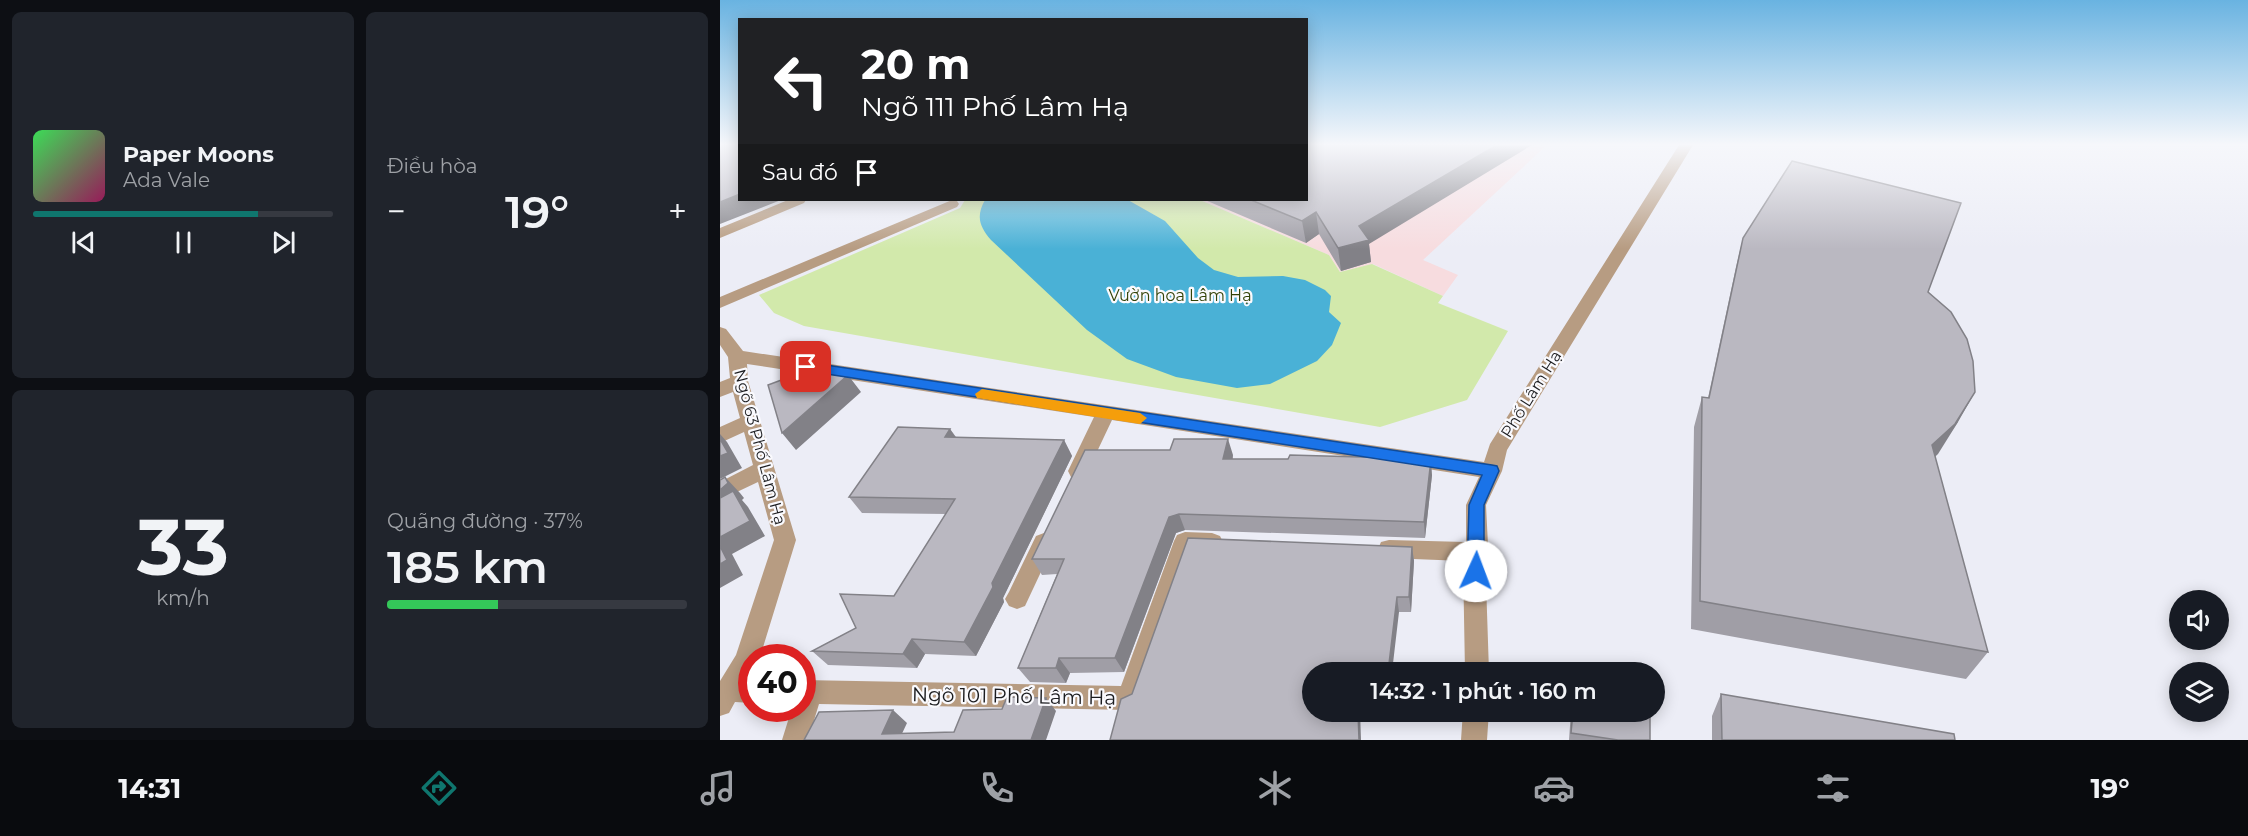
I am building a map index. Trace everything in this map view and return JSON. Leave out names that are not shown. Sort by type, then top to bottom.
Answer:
[{"type":"street","name":"Phố Lâm Hạ","points":[[1478,662],[1474,552],[1477,545],[1476,505],[1492,471],[1497,449],[1665,180]]},
{"type":"street","points":[[720,232],[797,201]]},
{"type":"street","points":[[720,303],[952,204]]},
{"type":"street","points":[[727,346],[1106,413],[1492,471]]},
{"type":"street","name":"Ngõ 63 Phố Lâm Hạ","points":[[727,346],[729,386],[750,421],[785,540],[747,660],[730,690]]},
{"type":"street","points":[[1071,485],[1106,413]]},
{"type":"street","points":[[720,436],[750,421]]},
{"type":"street","points":[[720,492],[764,469]]},
{"type":"street","points":[[1017,599],[1051,526]]},
{"type":"street","name":"Ngõ 101 Phố Lâm Hạ","points":[[816,692],[1129,698],[1185,541],[1232,543]]},
{"type":"street","points":[[1370,548],[1474,552]]},
{"type":"street","points":[[795,740],[799,722]]},
{"type":"street","points":[[1474,740],[1475,722]]},
{"type":"shaded area","points":[[1308,180],[1510,180],[1423,260],[1458,275],[1443,296],[1373,264],[1340,272],[1329,255],[1202,201],[1308,201]]},
{"type":"green space","name":"Vườn hoa Lâm Hạ","points":[[964,201],[1202,201],[1329,255],[1340,272],[1372,264],[1443,296],[1438,303],[1508,331],[1467,400],[1380,427],[804,326],[774,313],[759,295],[960,208]]},
{"type":"water","points":[[985,201],[1130,201],[1165,221],[1198,258],[1214,270],[1238,277],[1283,276],[1305,280],[1325,290],[1331,296],[1329,312],[1341,323],[1332,345],[1317,361],[1270,384],[1237,388],[1176,377],[1127,359],[1087,330],[991,240],[981,225],[980,211]]},
{"type":"building","points":[[720,180],[738,180],[738,195],[720,202]]},
{"type":"building","points":[[1308,180],[1438,180],[1359,226],[1369,240],[1338,248],[1316,212],[1302,221],[1253,201],[1308,201]]},
{"type":"building","points":[[1780,180],[1867,180],[1961,203],[1928,292],[1951,312],[1967,339],[1973,361],[1975,392],[1955,424],[1932,445],[1988,652],[1700,601],[1702,397],[1709,398],[1743,238]]},
{"type":"building","points":[[808,370],[848,375],[782,433],[768,385]]},
{"type":"building","points":[[898,427],[950,429],[945,437],[1064,440],[964,642],[912,639],[903,654],[816,651],[816,649],[856,628],[840,594],[894,596],[955,499],[849,497]]},
{"type":"building","points":[[720,439],[728,453],[720,456]]},
{"type":"building","points":[[1174,439],[1228,439],[1223,459],[1288,459],[1290,455],[1431,459],[1424,522],[1179,514],[1169,517],[1115,658],[1059,658],[1056,668],[1018,668],[1064,559],[1032,559],[1085,450],[1170,450]]},
{"type":"building","points":[[725,477],[728,483],[720,490],[720,480]]},
{"type":"building","points":[[733,491],[750,521],[720,537],[720,498]]},
{"type":"building","points":[[1188,538],[1412,547],[1409,597],[1397,597],[1389,662],[1302,662],[1302,722],[1358,722],[1359,740],[1110,740],[1121,699],[1132,694]]},
{"type":"building","points":[[720,546],[727,560],[720,564]]},
{"type":"building","points":[[1721,694],[1954,734],[1955,740],[1722,740]]},
{"type":"building","points":[[1007,697],[1046,698],[1031,740],[804,740],[814,722],[816,722],[819,712],[893,710],[882,734],[954,732],[963,710],[1002,709]]},
{"type":"building","points":[[1572,722],[1650,722],[1650,740],[1618,740],[1571,733]]},
{"type":"slow traffic","points":[[982,394],[1140,418]]},
{"type":"route","points":[[806,367],[1492,471],[1476,505],[1477,545],[1474,552],[1476,571]]}]
